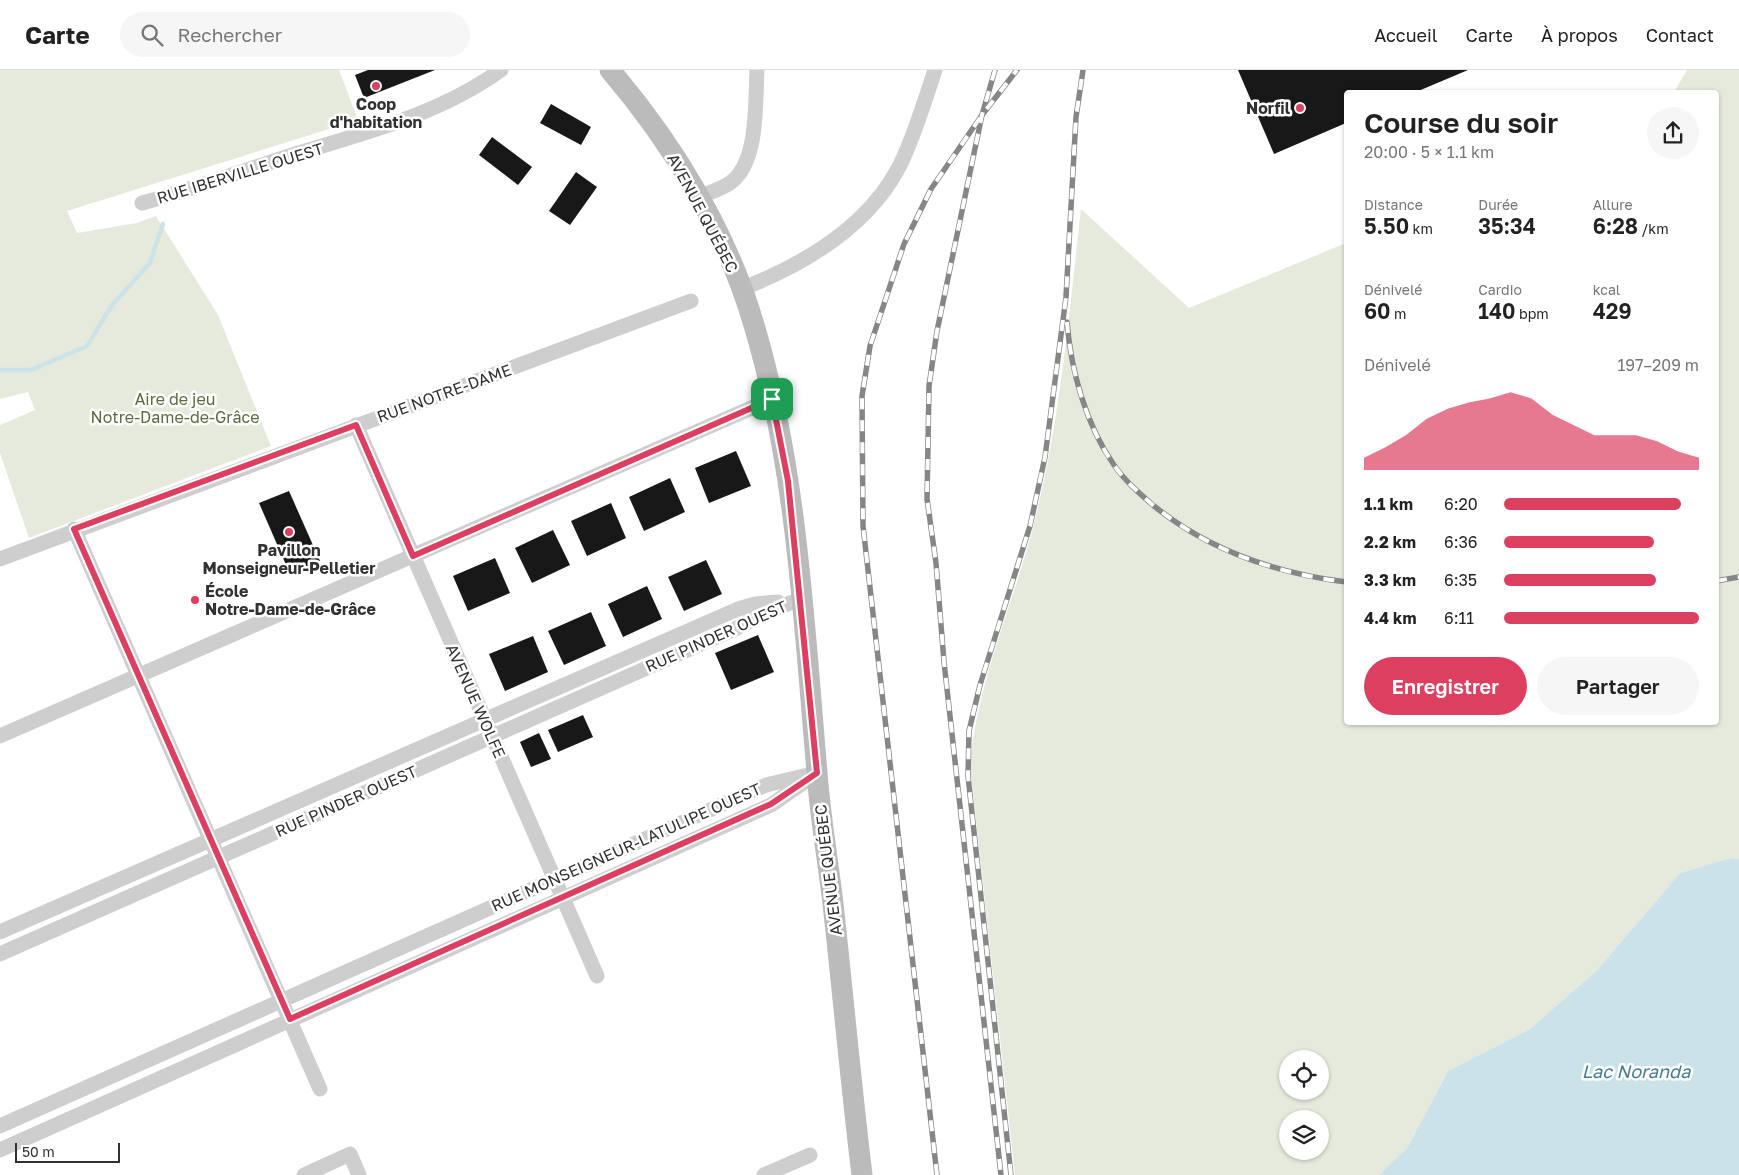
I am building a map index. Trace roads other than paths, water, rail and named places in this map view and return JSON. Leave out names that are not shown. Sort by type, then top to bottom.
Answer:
[{"type":"main road","name":"AVENUE QUÉBEC","points":[[610,70],[650,120],[698,197],[731,262],[754,323],[772,399],[788,481],[817,773],[862,1175]]},
{"type":"street","name":"RUE IBERVILLE OUEST","points":[[142,203],[387,127],[446,104],[472,90],[501,70]]},
{"type":"street","points":[[698,197],[730,183],[744,167],[750,153],[753,138],[757,70]]},
{"type":"street","points":[[741,289],[806,258],[855,225],[899,167],[934,70]]},
{"type":"street","name":"RUE NOTRE-DAME","points":[[0,559],[74,529],[691,301]]},
{"type":"street","points":[[0,736],[772,399]]},
{"type":"street","name":"AVENUE WOLFE","points":[[356,425],[597,976]]},
{"type":"street","points":[[74,529],[320,1089]]},
{"type":"street","name":"RUE PINDER OUEST","points":[[0,932],[738,609],[755,604],[801,599]]},
{"type":"street","name":"RUE PINDER OUEST","points":[[0,954],[735,630],[771,609],[801,599]]},
{"type":"street","name":"RUE MONSEIGNEUR-LATULIPE OUEST","points":[[0,1126],[766,785],[817,773]]},
{"type":"street","name":"RUE MONSEIGNEUR-LATULIPE OUEST","points":[[0,1150],[771,804],[817,773]]},
{"type":"street","points":[[304,1175],[350,1154],[359,1175]]},
{"type":"street","points":[[764,1175],[810,1155]]},
{"type":"water","name":"Lac Noranda","points":[[1731,858],[1739,859],[1739,1175],[1379,1175],[1407,1148],[1448,1071],[1530,1029],[1597,970],[1680,873]]},
{"type":"waterway","points":[[0,370],[31,370],[87,346],[112,305],[150,263],[163,224]]},
{"type":"railway","points":[[995,70],[982,115],[937,331],[929,386],[927,499],[936,563],[944,662],[1001,1175]]},
{"type":"railway","points":[[937,1175],[863,526],[862,396],[870,346],[904,244],[931,189],[982,115],[1017,70]]},
{"type":"railway","points":[[1011,1175],[968,776],[969,731],[980,685],[1030,526],[1045,457],[1066,297],[1076,117],[1083,70]]},
{"type":"railway","points":[[1067,322],[1076,378],[1095,433],[1114,465],[1138,492],[1175,522],[1221,547],[1269,566],[1294,573],[1344,582]]},
{"type":"railway","points":[[1719,580],[1739,577]]},
{"type":"place","name":"Coop d'habitation","points":[[376,86]]},
{"type":"place","name":"Norfil","points":[[1300,108]]},
{"type":"place","name":"Pavillon Monseigneur-Pelletier","points":[[289,532]]},
{"type":"place","name":"École Notre-Dame-de-Grâce","points":[[195,600]]},
{"type":"park label","name":"Aire de jeu Notre-Dame-de-Grâce","points":[[175,408]]}]
